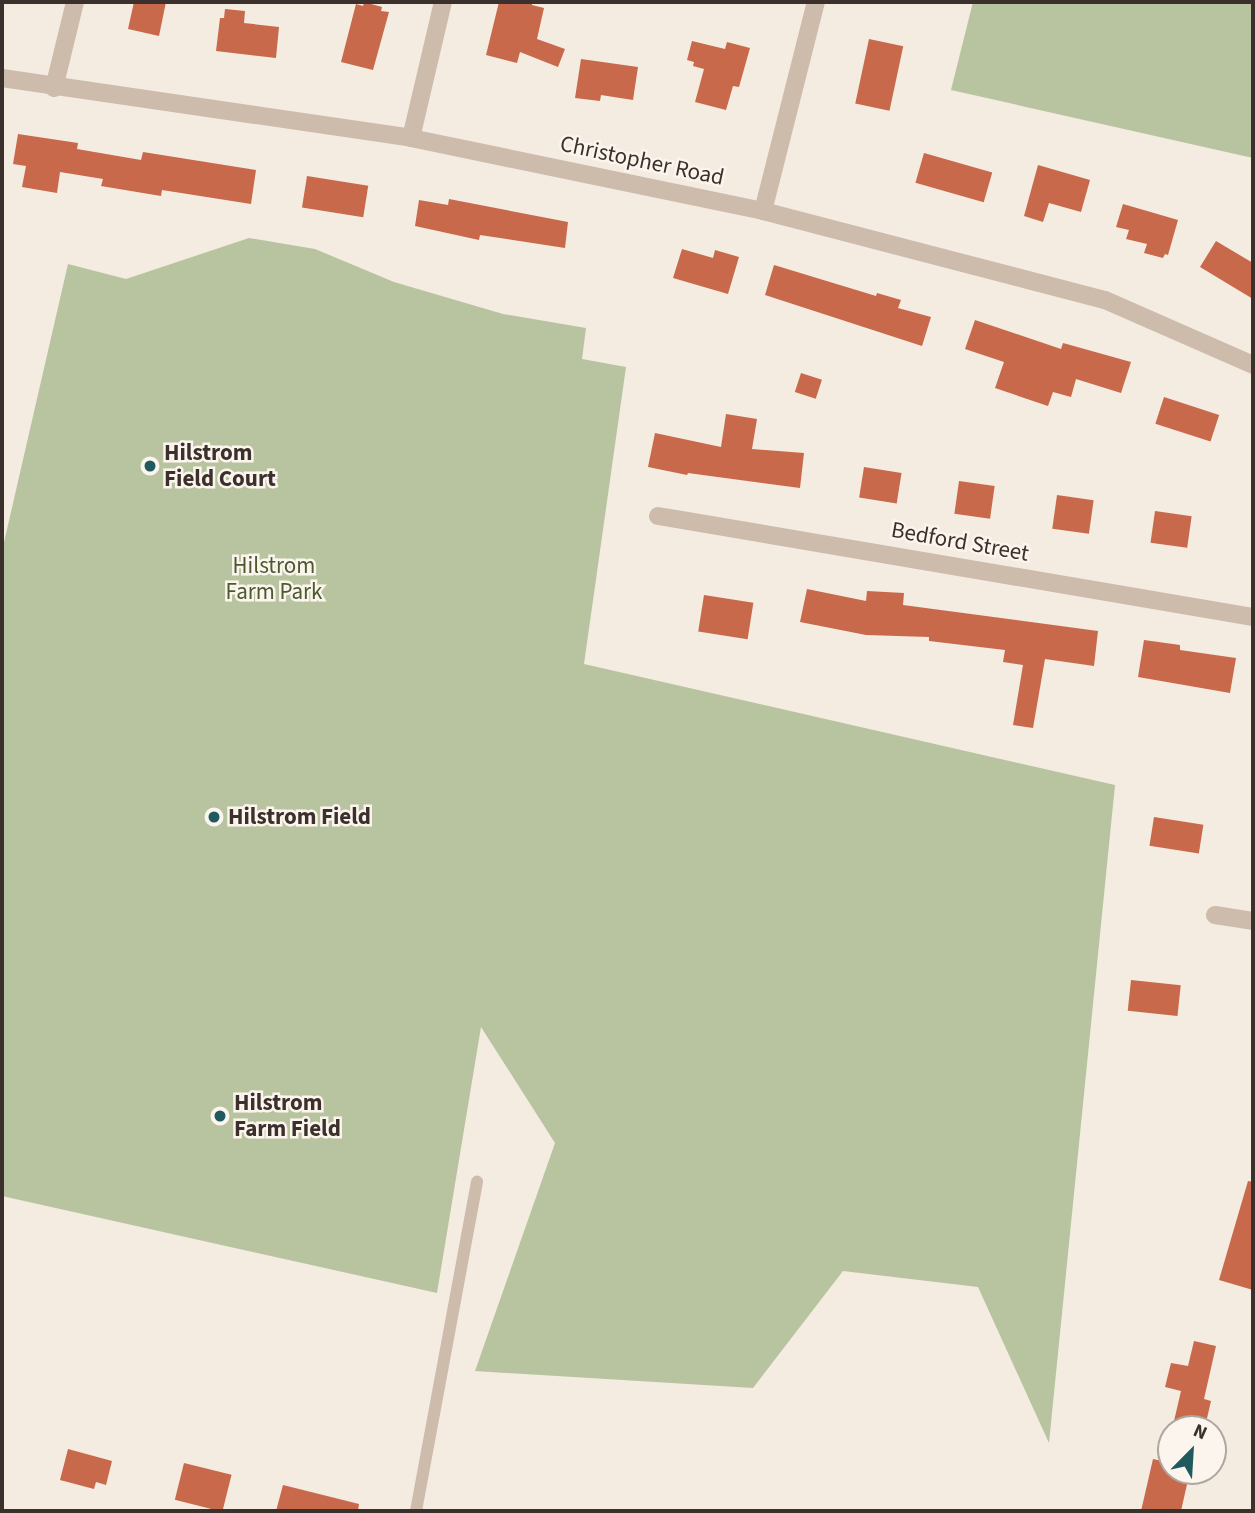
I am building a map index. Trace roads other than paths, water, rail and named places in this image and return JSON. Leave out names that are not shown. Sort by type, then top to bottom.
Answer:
[{"type":"street","points":[[54,88],[75,2]]},
{"type":"street","points":[[411,138],[443,2]]},
{"type":"street","points":[[763,211],[816,2]]},
{"type":"street","name":"Christopher Road","points":[[2,78],[54,88],[411,138],[763,211],[1105,300],[1253,365]]},
{"type":"street","name":"Bedford Street","points":[[658,516],[1253,617]]},
{"type":"street","points":[[1215,915],[1253,921]]},
{"type":"lane","points":[[416,1511],[477,1182]]},
{"type":"place","name":"Hilstrom Field Court","points":[[150,466]]},
{"type":"place","name":"Hilstrom Field","points":[[214,817]]},
{"type":"place","name":"Hilstrom Farm Field","points":[[220,1116]]},
{"type":"park label","name":"Hilstrom Farm Park","points":[[274,579]]}]
